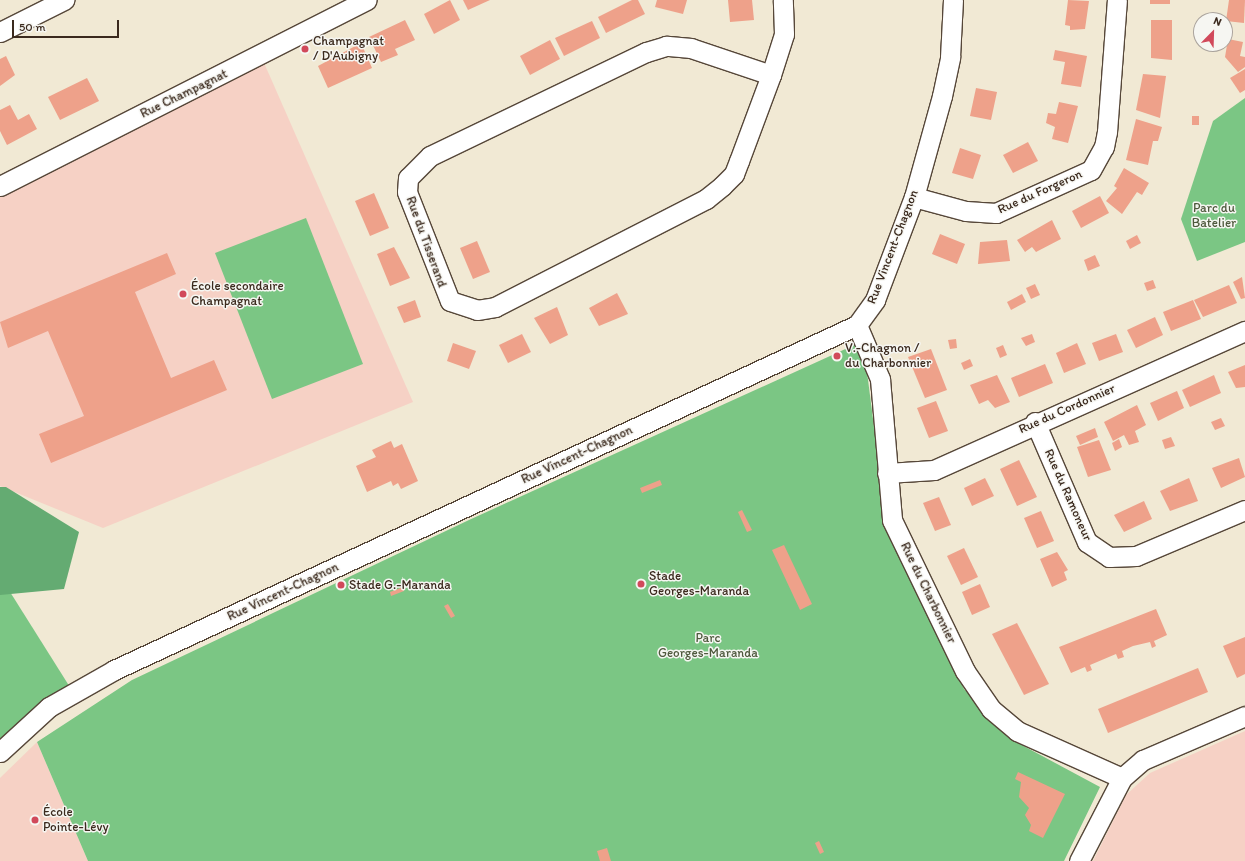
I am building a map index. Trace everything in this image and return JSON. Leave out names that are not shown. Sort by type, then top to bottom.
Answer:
[{"type":"street","points":[[0,32],[64,0]]},
{"type":"street","name":"Rue Champagnat","points":[[0,186],[344,5],[367,0]]},
{"type":"street","name":"Rue du Tisserand","points":[[771,75],[691,48],[666,46],[646,52],[430,156],[408,178],[407,192],[450,301],[477,310],[495,307],[706,199],[734,174],[771,75],[784,34],[783,0]]},
{"type":"street","name":"Rue Vincent-Chagnon","points":[[0,752],[49,708],[114,670],[857,325],[875,300],[914,197],[944,88],[953,0]]},
{"type":"street","name":"Rue du Forgeron","points":[[914,197],[966,211],[996,213],[1091,170],[1104,147],[1107,132],[1116,0]]},
{"type":"street","name":"Rue du Charbonnier","points":[[857,325],[880,378],[892,520],[965,671],[991,709],[1017,732],[1122,778]]},
{"type":"street","name":"Rue du Cordonnier","points":[[887,473],[934,470],[1035,422],[1245,331]]},
{"type":"street","name":"Rue du Ramoneur","points":[[1035,422],[1087,542],[1095,551],[1109,557],[1136,556],[1245,510]]},
{"type":"street","points":[[1079,861],[1122,778],[1143,760],[1245,716]]},
{"type":"shaded area","name":"École secondaire Champagnat","points":[[261,56],[413,402],[103,528],[0,486],[0,186]]},
{"type":"shaded area","points":[[1245,731],[1245,861],[1093,861],[1126,795],[1150,773]]},
{"type":"shaded area","name":"École Pointe-Lévy","points":[[37,742],[88,861],[0,861],[0,778]]},
{"type":"green space","name":"Parc du Batelier","points":[[1245,98],[1245,242],[1197,261],[1181,219],[1213,121]]},
{"type":"green space","points":[[306,218],[363,364],[272,399],[215,253]]},
{"type":"green space","name":"Parc Georges-Maranda","points":[[863,341],[886,520],[964,689],[1018,743],[1100,787],[1064,861],[88,861],[37,742],[132,680],[469,520]]},
{"type":"green space","points":[[0,487],[6,487],[79,532],[64,589],[0,595]]},
{"type":"green space","points":[[0,576],[73,692],[0,752]]},
{"type":"building","points":[[450,0],[460,20],[434,34],[424,14]]},
{"type":"building","points":[[463,0],[490,0],[468,10]]},
{"type":"building","points":[[632,0],[638,0],[645,14],[606,33],[598,17]]},
{"type":"building","points":[[657,0],[687,0],[683,14],[655,7]]},
{"type":"building","points":[[728,0],[752,0],[754,20],[730,22]]},
{"type":"building","points":[[1068,0],[1089,1],[1085,29],[1070,30],[1070,26],[1065,25]]},
{"type":"building","points":[[1150,0],[1170,0],[1170,4],[1150,4]]},
{"type":"building","points":[[1229,0],[1245,0],[1244,23],[1233,22],[1233,12],[1227,12]]},
{"type":"building","points":[[405,20],[415,40],[395,49],[398,55],[381,62],[369,37]]},
{"type":"building","points":[[1151,20],[1172,20],[1172,60],[1151,58]]},
{"type":"building","points":[[592,21],[600,38],[564,56],[555,38]]},
{"type":"building","points":[[550,40],[560,59],[530,75],[520,56]]},
{"type":"building","points":[[1233,40],[1243,42],[1240,56],[1245,57],[1245,67],[1238,72],[1225,57],[1226,52],[1233,52]]},
{"type":"building","points":[[361,43],[372,68],[328,88],[318,66]]},
{"type":"building","points":[[1055,50],[1087,56],[1081,87],[1061,84],[1065,62],[1053,60]]},
{"type":"building","points":[[6,56],[15,75],[0,86],[0,59]]},
{"type":"building","points":[[1245,69],[1245,90],[1240,93],[1230,78]]},
{"type":"building","points":[[1143,74],[1166,76],[1160,118],[1136,110]]},
{"type":"building","points":[[87,78],[99,101],[60,120],[48,97]]},
{"type":"building","points":[[976,88],[997,92],[991,120],[970,116]]},
{"type":"building","points":[[1059,102],[1078,106],[1068,143],[1052,139],[1055,127],[1046,123],[1048,113],[1056,114]]},
{"type":"building","points":[[10,105],[18,120],[29,114],[37,129],[7,145],[0,131],[0,110]]},
{"type":"building","points":[[1192,116],[1199,116],[1199,125],[1192,125]]},
{"type":"building","points":[[1136,119],[1162,127],[1158,141],[1153,141],[1148,165],[1126,160]]},
{"type":"building","points":[[1028,142],[1038,161],[1013,173],[1003,155]]},
{"type":"building","points":[[960,148],[981,155],[973,179],[952,173]]},
{"type":"building","points":[[1124,168],[1149,183],[1142,195],[1137,192],[1122,214],[1106,201],[1117,188],[1114,186]]},
{"type":"building","points":[[374,193],[389,228],[370,236],[355,201]]},
{"type":"building","points":[[1100,196],[1109,213],[1081,228],[1072,211]]},
{"type":"building","points":[[1052,220],[1061,239],[1036,252],[1032,247],[1025,252],[1017,240]]},
{"type":"building","points":[[940,234],[965,244],[957,264],[932,254]]},
{"type":"building","points":[[1137,235],[1141,243],[1130,249],[1126,241]]},
{"type":"building","points":[[1007,240],[1010,261],[978,264],[980,242]]},
{"type":"building","points":[[477,241],[490,272],[473,279],[460,248]]},
{"type":"building","points":[[394,247],[410,278],[390,286],[377,254]]},
{"type":"building","points":[[167,253],[176,274],[135,292],[171,378],[214,360],[227,390],[51,463],[39,434],[84,416],[48,331],[8,348],[0,322]]},
{"type":"building","points":[[1095,255],[1100,266],[1088,271],[1084,260]]},
{"type":"building","points":[[1242,277],[1245,298],[1241,299],[1233,282]]},
{"type":"building","points":[[1153,280],[1156,288],[1147,291],[1144,283]]},
{"type":"building","points":[[1035,284],[1040,295],[1031,299],[1026,288]]},
{"type":"building","points":[[1229,285],[1237,303],[1203,317],[1194,300]]},
{"type":"building","points":[[617,293],[628,314],[599,326],[589,308]]},
{"type":"building","points":[[1022,294],[1026,302],[1011,310],[1007,302]]},
{"type":"building","points":[[415,300],[421,317],[404,323],[397,307]]},
{"type":"building","points":[[1193,300],[1201,319],[1171,331],[1163,312]]},
{"type":"building","points":[[557,307],[568,335],[550,344],[534,318]]},
{"type":"building","points":[[1155,317],[1163,335],[1136,348],[1127,330]]},
{"type":"building","points":[[522,334],[531,352],[508,363],[499,345]]},
{"type":"building","points":[[1032,334],[1035,342],[1026,346],[1021,338]]},
{"type":"building","points":[[1116,334],[1123,352],[1099,361],[1092,343]]},
{"type":"building","points":[[956,339],[957,348],[950,349],[948,340]]},
{"type":"building","points":[[453,343],[476,351],[469,369],[447,361]]},
{"type":"building","points":[[1077,343],[1086,364],[1064,373],[1056,353]]},
{"type":"building","points":[[1003,345],[1007,355],[1000,358],[996,348]]},
{"type":"building","points":[[931,349],[947,390],[925,398],[908,357]]},
{"type":"building","points":[[970,359],[973,366],[964,370],[961,363]]},
{"type":"building","points":[[1045,364],[1053,383],[1019,397],[1011,378]]},
{"type":"building","points":[[1245,365],[1245,387],[1236,388],[1228,372]]},
{"type":"building","points":[[997,375],[1010,402],[995,408],[988,400],[979,404],[970,385]]},
{"type":"building","points":[[1214,375],[1221,393],[1190,407],[1182,390]]},
{"type":"building","points":[[1177,391],[1184,408],[1158,421],[1150,403]]},
{"type":"building","points":[[936,401],[948,431],[929,438],[917,408]]},
{"type":"building","points":[[1137,405],[1146,425],[1135,431],[1139,442],[1129,445],[1124,435],[1113,441],[1104,422]]},
{"type":"building","points":[[1221,418],[1225,426],[1215,430],[1211,422]]},
{"type":"building","points":[[1095,428],[1098,437],[1080,445],[1076,436]]},
{"type":"building","points":[[1171,437],[1175,446],[1165,449],[1162,440]]},
{"type":"building","points":[[1119,439],[1122,447],[1115,451],[1112,443]]},
{"type":"building","points":[[1099,440],[1111,470],[1088,477],[1077,447]]},
{"type":"building","points":[[391,441],[394,448],[402,444],[418,481],[401,489],[398,483],[393,486],[391,481],[367,492],[356,466],[376,457],[372,450]]},
{"type":"building","points":[[1239,458],[1245,477],[1221,488],[1212,468]]},
{"type":"building","points":[[1019,460],[1037,497],[1017,506],[1000,469]]},
{"type":"building","points":[[985,478],[994,496],[972,506],[964,488]]},
{"type":"building","points":[[1189,478],[1198,501],[1170,511],[1160,491]]},
{"type":"building","points":[[660,480],[662,485],[642,493],[640,488]]},
{"type":"building","points":[[939,497],[951,525],[935,531],[923,503]]},
{"type":"building","points":[[1144,501],[1152,519],[1124,532],[1114,515]]},
{"type":"building","points":[[742,510],[752,530],[747,532],[738,512]]},
{"type":"building","points":[[1041,511],[1054,541],[1037,548],[1024,518]]},
{"type":"building","points":[[784,545],[812,604],[800,610],[772,550]]},
{"type":"building","points":[[964,548],[978,577],[961,585],[947,556]]},
{"type":"building","points":[[1057,552],[1068,570],[1064,572],[1067,580],[1052,587],[1040,559]]},
{"type":"building","points":[[980,584],[990,607],[972,615],[962,592]]},
{"type":"building","points":[[403,587],[404,591],[391,596],[390,592]]},
{"type":"building","points":[[448,604],[455,616],[451,618],[444,606]]},
{"type":"building","points":[[1156,609],[1167,635],[1154,641],[1156,646],[1152,648],[1150,642],[1133,646],[1122,651],[1124,657],[1118,659],[1116,654],[1090,665],[1092,670],[1087,672],[1085,667],[1071,673],[1059,647]]},
{"type":"building","points":[[1017,623],[1049,684],[1024,695],[992,634]]},
{"type":"building","points":[[1245,637],[1245,674],[1237,678],[1223,646]]},
{"type":"building","points":[[1198,668],[1208,692],[1108,733],[1098,709]]},
{"type":"building","points":[[1018,772],[1065,794],[1043,838],[1029,831],[1031,825],[1025,815],[1029,808],[1019,797],[1021,782],[1015,779]]},
{"type":"building","points":[[819,841],[824,852],[820,854],[815,843]]},
{"type":"building","points":[[607,848],[611,861],[600,861],[597,851]]},
{"type":"place","name":"Champagnat / D'Aubigny","points":[[305,49]]},
{"type":"place","name":"École secondaire Champagnat","points":[[183,294]]},
{"type":"place","name":"V.-Chagnon / du Charbonnier","points":[[837,356]]},
{"type":"place","name":"Stade Georges-Maranda","points":[[641,584]]},
{"type":"place","name":"Stade G.-Maranda","points":[[341,585]]},
{"type":"place","name":"École Pointe-Lévy","points":[[35,820]]}]
